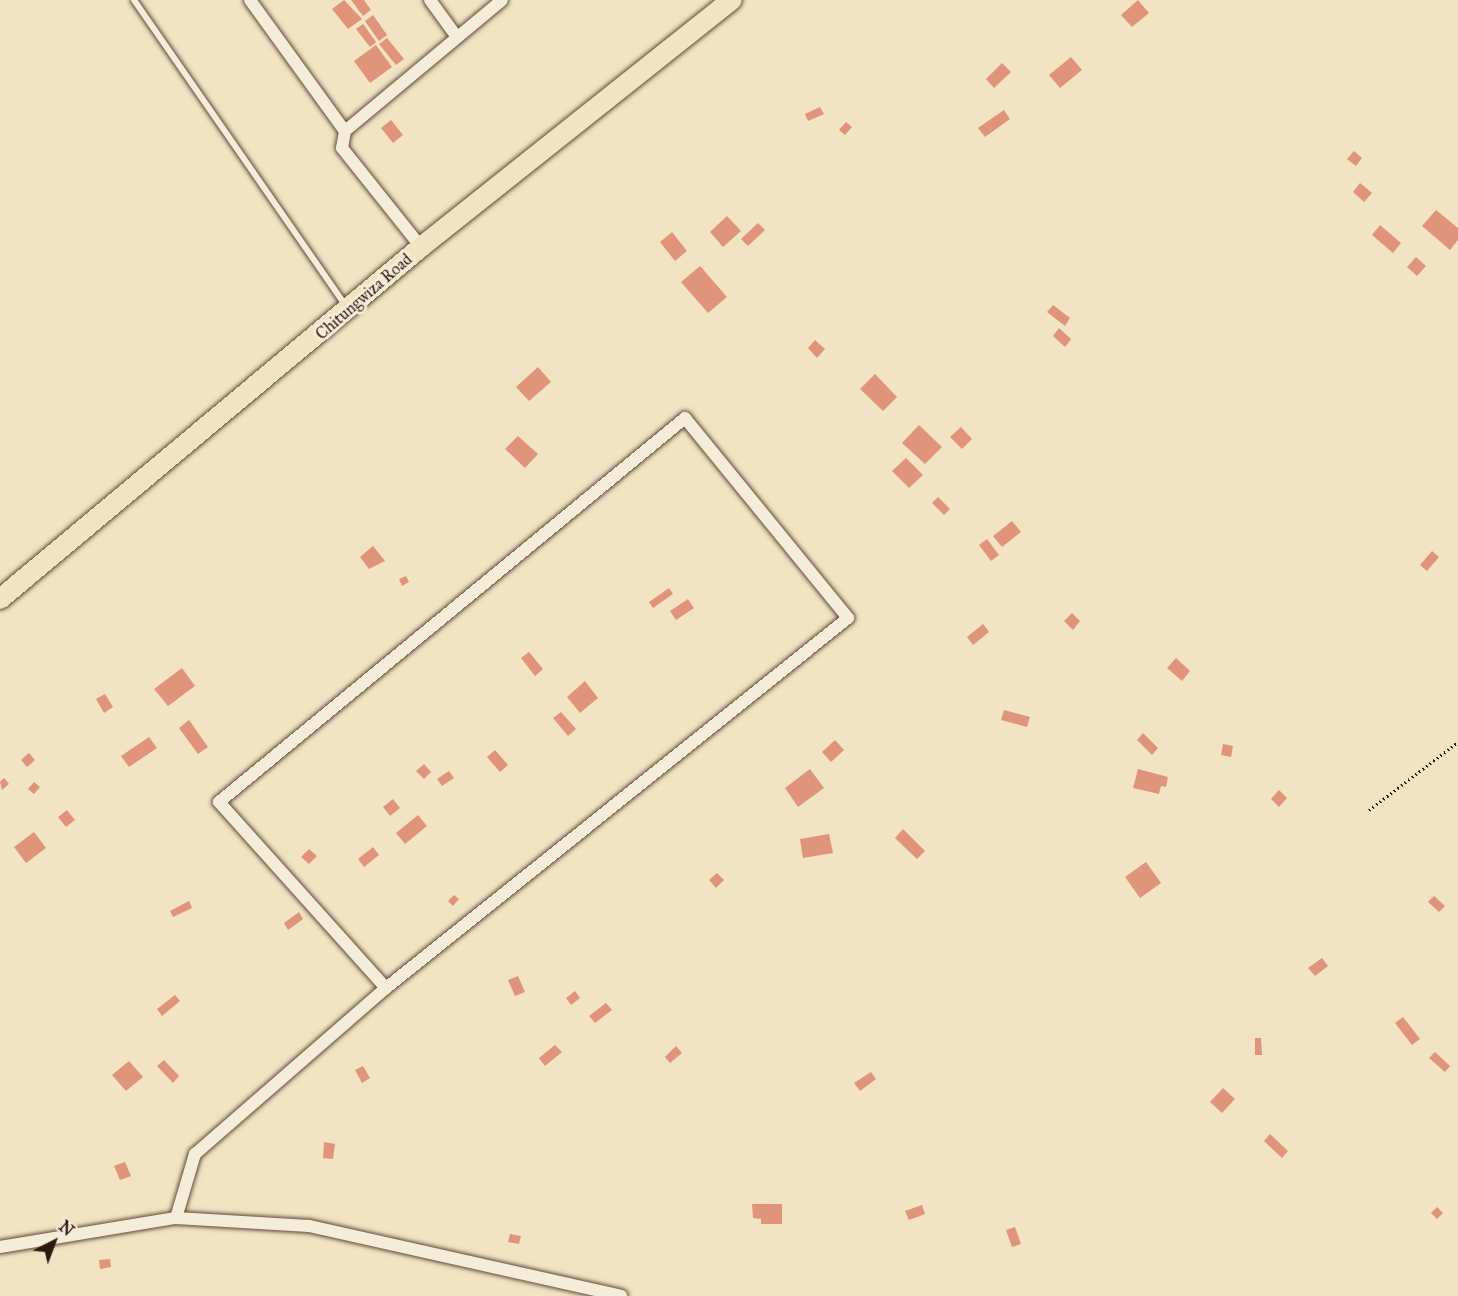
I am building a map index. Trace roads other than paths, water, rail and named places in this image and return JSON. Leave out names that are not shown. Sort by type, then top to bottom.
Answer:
[{"type":"main road","name":"Chitungwiza Road","points":[[0,599],[349,311],[421,247],[732,0]]},
{"type":"street","points":[[250,0],[345,131]]},
{"type":"street","points":[[430,0],[457,37]]},
{"type":"street","points":[[421,247],[342,148],[345,131],[502,0]]},
{"type":"street","points":[[177,1218],[195,1154],[386,988],[848,618],[685,418],[219,802],[386,988]]},
{"type":"street","points":[[0,1247],[177,1218],[309,1226],[621,1296]]},
{"type":"lane","points":[[134,0],[349,311]]}]
